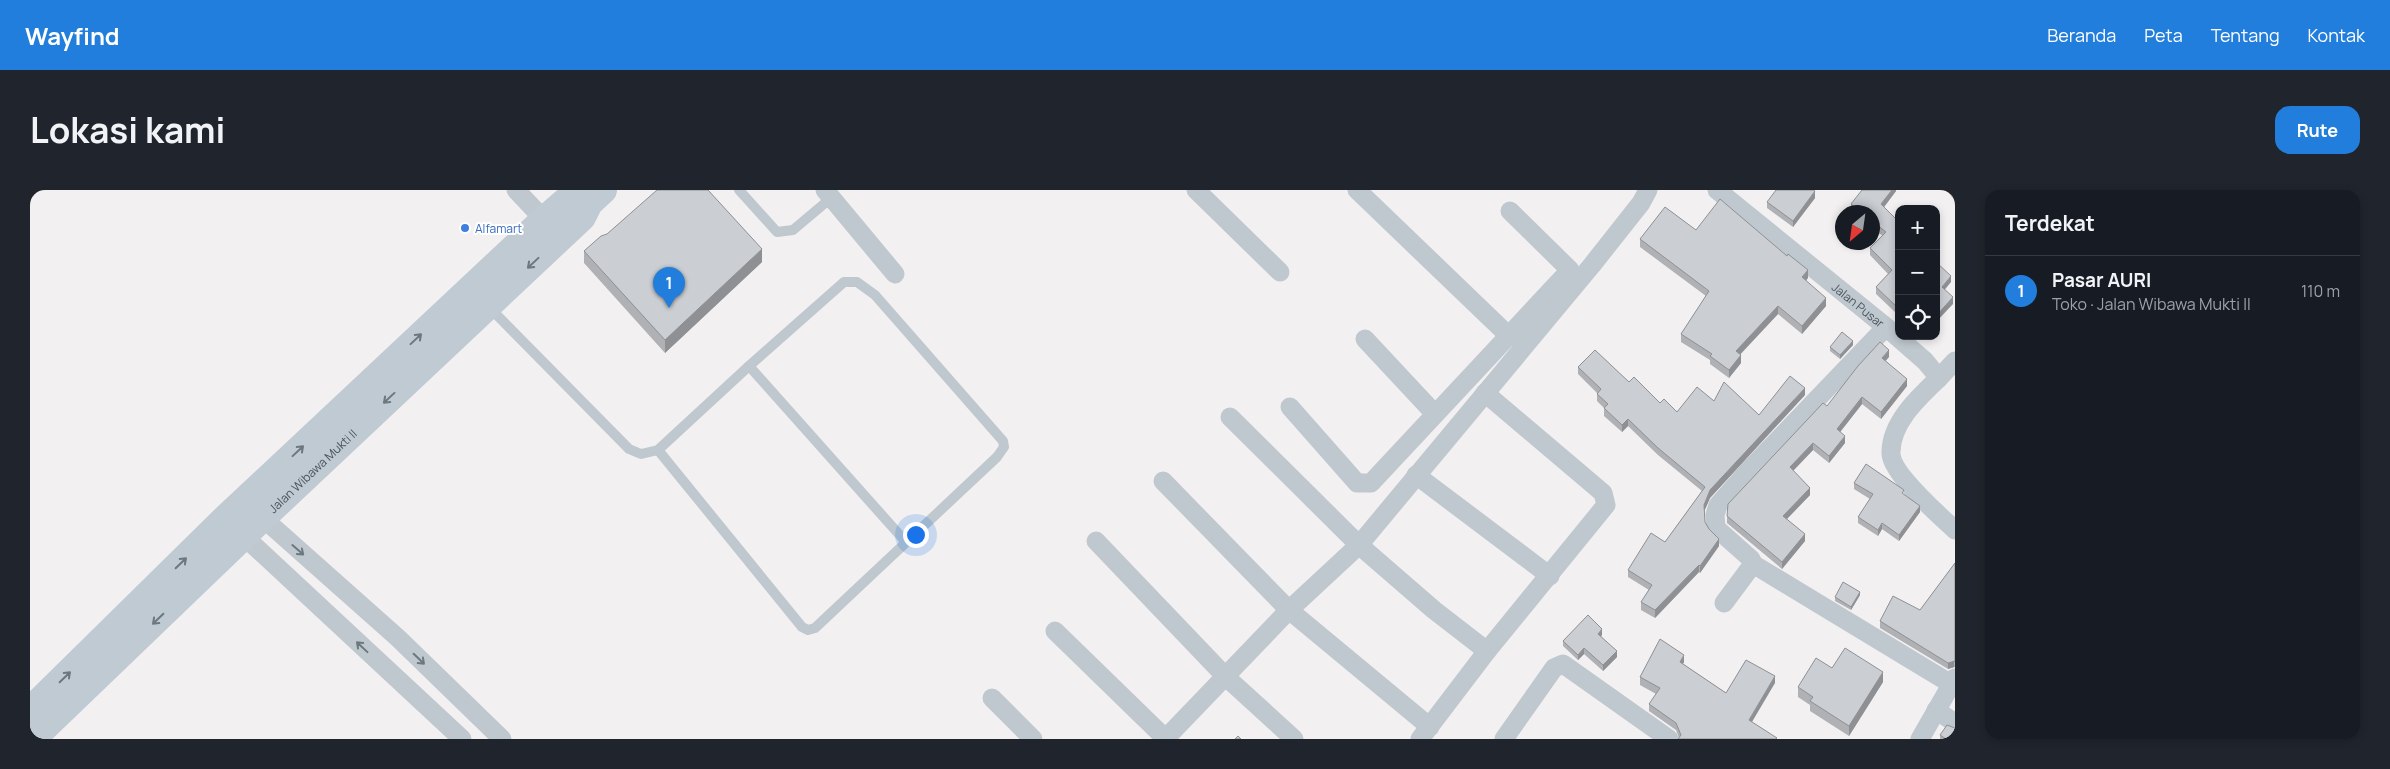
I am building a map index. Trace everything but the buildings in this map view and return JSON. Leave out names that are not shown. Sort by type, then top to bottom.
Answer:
[{"type":"main road","name":"Jalan Wibawa Mukti II","points":[[30,711],[244,519],[553,228],[579,200]]},
{"type":"main road","name":"Jalan Wibawa Mukti II","points":[[32,739],[244,519]]},
{"type":"street","points":[[516,190],[553,228]]},
{"type":"street","points":[[1196,190],[1280,272]]},
{"type":"street","points":[[1357,190],[1510,337]]},
{"type":"street","points":[[1055,631],[1165,739],[1289,610],[1359,544],[1592,266],[1641,203],[1648,190]]},
{"type":"street","name":"Jalan Pusar","points":[[1717,190],[1925,360],[1939,378]]},
{"type":"street","points":[[828,194],[895,274]]},
{"type":"street","points":[[1290,407],[1357,484],[1371,483],[1510,337],[1570,270],[1510,211]]},
{"type":"street","points":[[1886,327],[1718,505],[1715,515],[1716,528],[1751,559],[1753,564],[1953,681],[1920,739]]},
{"type":"street","points":[[1365,340],[1435,414]]},
{"type":"street","points":[[1955,361],[1903,417],[1892,439],[1891,456],[1921,499],[1955,530]]},
{"type":"street","points":[[1163,481],[1289,610],[1425,733],[1488,651],[1606,505],[1603,493],[1485,393]]},
{"type":"street","points":[[1230,417],[1359,544],[1434,610],[1488,651]]},
{"type":"street","points":[[1416,475],[1550,576]]},
{"type":"street","points":[[244,519],[398,638],[502,739]]},
{"type":"street","points":[[244,519],[460,738],[480,718]]},
{"type":"street","points":[[1096,541],[1226,676],[1294,739]]},
{"type":"street","points":[[1724,603],[1753,564]]},
{"type":"street","points":[[1504,739],[1554,668],[1563,664],[1669,739]]},
{"type":"street","points":[[992,698],[1033,739]]},
{"type":"street","points":[[1936,710],[1955,723]]},
{"type":"lane","points":[[739,190],[776,232],[793,230],[828,194]]},
{"type":"lane","points":[[481,295],[629,449],[641,454],[658,450],[844,282],[857,282],[876,295],[1003,441],[1004,447],[997,457],[905,541],[815,628],[808,630],[802,627],[658,450]]},
{"type":"lane","points":[[749,366],[905,541]]},
{"type":"place","name":"Alfamart","points":[[465,228]]},
{"type":"place","name":"Pasar AURI","points":[[669,308]]}]
